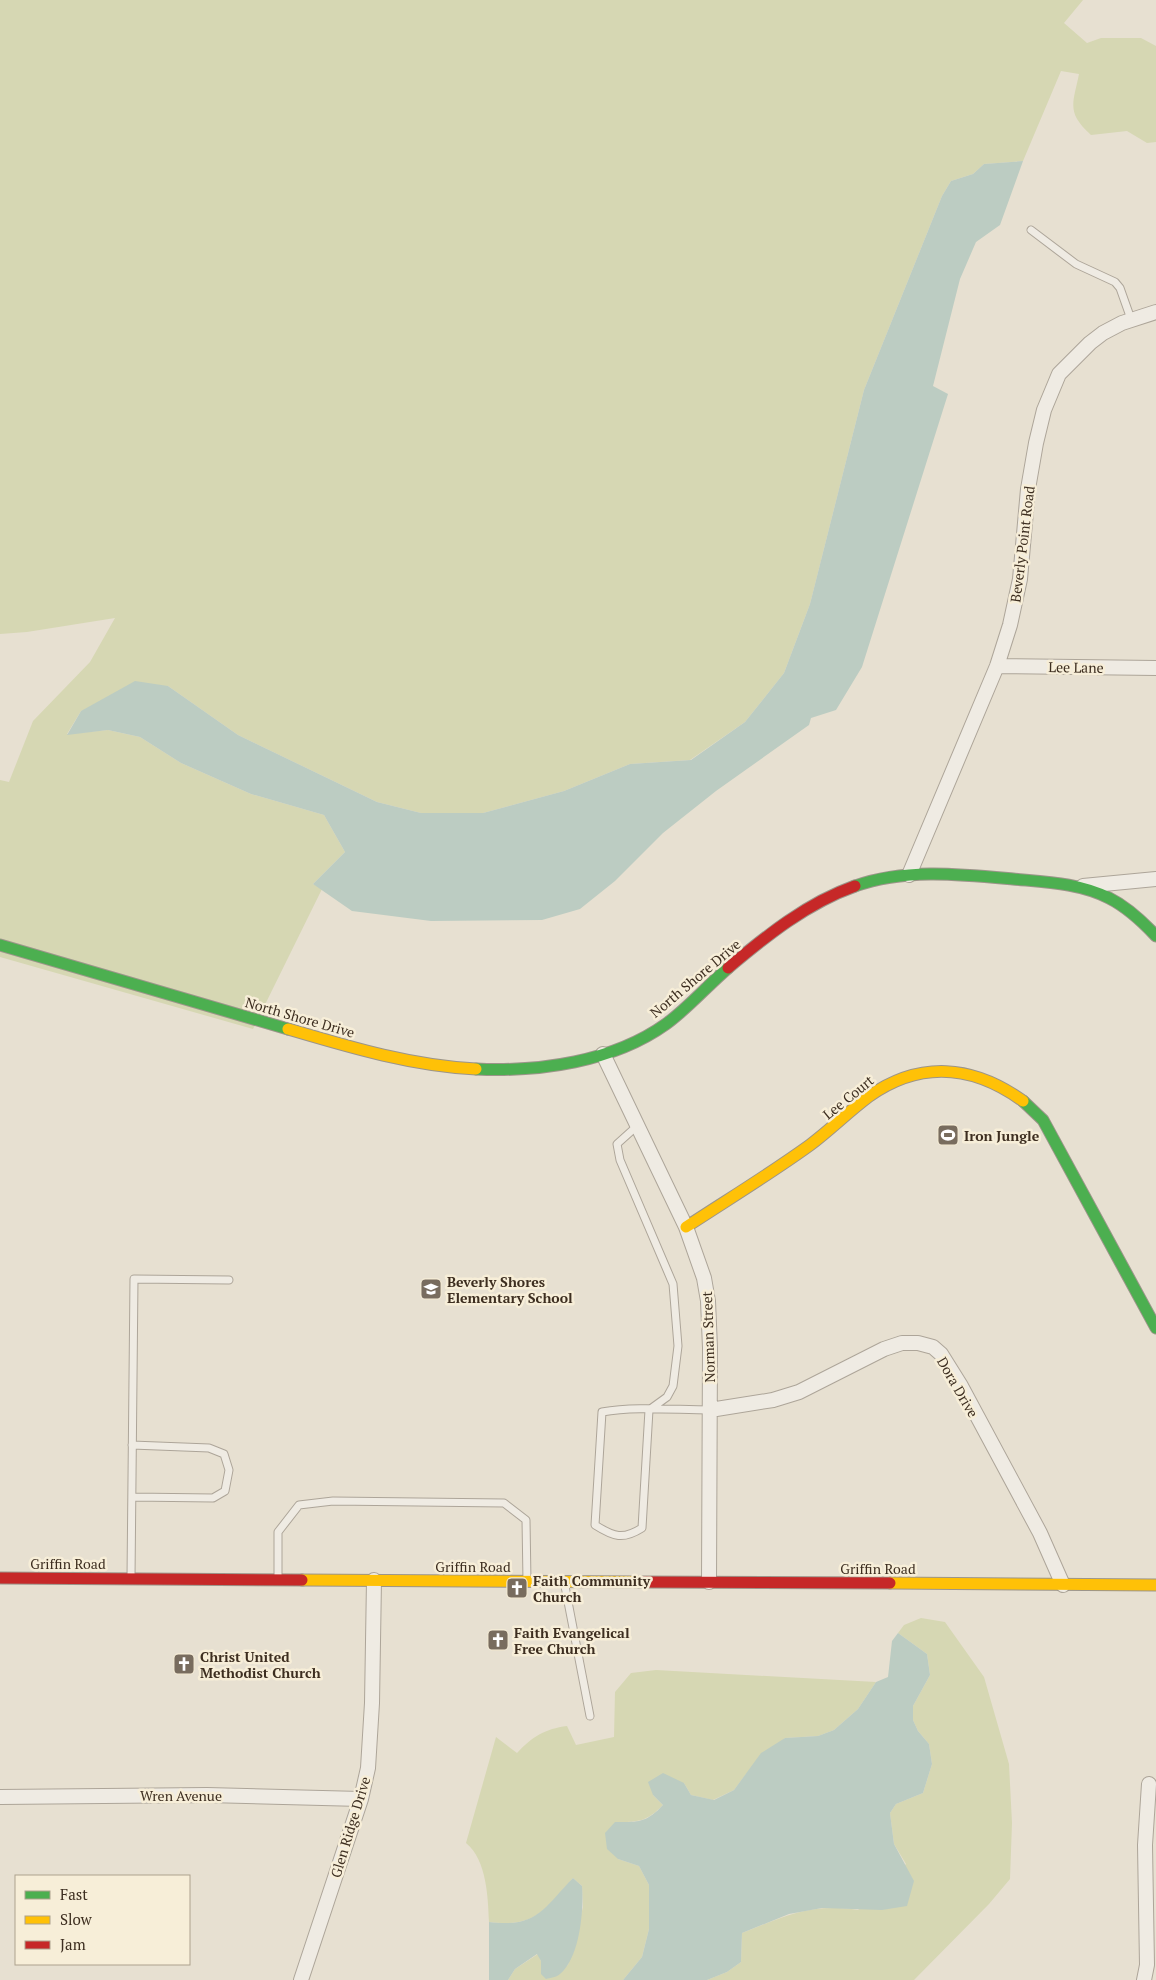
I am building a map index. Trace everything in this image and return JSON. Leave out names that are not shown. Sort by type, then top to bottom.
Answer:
[{"type":"street","name":"Beverly Point Road","points":[[909,875],[963,742],[997,666],[1010,625],[1020,579],[1028,489],[1036,443],[1044,410],[1059,374],[1102,333],[1131,319],[1156,312]]},
{"type":"street","name":"Lee Lane","points":[[997,666],[1156,668]]},
{"type":"street","name":"North Shore Drive","points":[[0,945],[73,970],[368,1052],[424,1064],[468,1069],[533,1068],[567,1063],[603,1054],[636,1041],[660,1028],[767,937],[819,902],[861,884],[909,875],[951,874],[1056,883],[1077,887],[1120,902],[1131,910],[1156,936]]},
{"type":"street","points":[[1077,887],[1156,879]]},
{"type":"street","name":"Norman Street","points":[[603,1054],[686,1227],[704,1278],[708,1301],[710,1410],[709,1582]]},
{"type":"street","name":"Lee Court","points":[[686,1227],[786,1163],[828,1132],[878,1090],[912,1076],[932,1071],[972,1073],[991,1080],[1013,1092],[1031,1106],[1043,1120],[1156,1328]]},
{"type":"street","name":"Dora Drive","points":[[710,1410],[773,1400],[799,1392],[884,1349],[902,1343],[918,1343],[933,1347],[941,1354],[961,1386],[1040,1533],[1063,1585]]},
{"type":"street","name":"Griffin Road","points":[[0,1578],[1156,1585]]},
{"type":"street","name":"Glen Ridge Drive","points":[[301,1980],[361,1800],[368,1768],[372,1703],[374,1580]]},
{"type":"street","points":[[1144,1980],[1147,1965],[1145,1845],[1149,1784]]},
{"type":"street","name":"Wren Avenue","points":[[0,1797],[207,1795],[361,1800]]},
{"type":"lane","points":[[1031,230],[1076,264],[1115,282],[1120,288],[1131,319]]},
{"type":"lane","points":[[637,1126],[617,1144],[620,1160],[674,1284],[678,1346],[673,1386],[668,1398],[649,1410]]},
{"type":"lane","points":[[131,1578],[134,1279],[229,1280]]},
{"type":"lane","points":[[649,1410],[642,1528],[629,1536],[610,1535],[596,1525],[602,1412],[649,1410],[710,1410]]},
{"type":"lane","points":[[132,1445],[209,1448],[224,1454],[228,1470],[225,1491],[213,1498],[132,1497]]},
{"type":"lane","points":[[278,1579],[278,1532],[299,1505],[342,1501],[504,1503],[526,1520],[527,1581]]},
{"type":"lane","points":[[564,1581],[590,1716]]},
{"type":"green space","points":[[0,0],[1083,0],[1064,23],[1087,43],[1101,38],[1141,38],[1156,46],[1156,142],[1147,143],[1127,131],[1091,135],[1078,120],[1073,107],[1079,74],[1061,71],[1023,161],[984,164],[973,174],[951,181],[942,196],[864,390],[810,604],[784,673],[745,722],[690,760],[630,764],[564,791],[483,813],[421,813],[377,802],[238,735],[168,686],[81,711],[67,734],[108,730],[140,737],[181,763],[251,794],[324,815],[345,852],[313,884],[322,889],[253,1029],[0,957],[0,780],[9,782],[33,721],[90,662],[115,618],[27,632],[0,634]]},
{"type":"green space","points":[[921,1618],[945,1622],[984,1677],[1009,1764],[1012,1823],[1010,1879],[989,1904],[914,1980],[707,1980],[727,1972],[741,1962],[742,1933],[798,1912],[826,1908],[858,1910],[906,1864],[894,1844],[890,1813],[896,1804],[923,1793],[932,1764],[929,1744],[918,1731],[913,1720],[913,1706],[930,1675],[927,1654],[898,1633],[904,1625]]},
{"type":"green space","points":[[656,1670],[876,1682],[858,1709],[834,1730],[818,1736],[785,1738],[746,1774],[734,1790],[713,1800],[691,1795],[684,1783],[653,1795],[663,1805],[647,1818],[630,1822],[615,1822],[618,1859],[639,1866],[649,1885],[649,1929],[642,1957],[623,1980],[508,1980],[515,1969],[538,1954],[541,1961],[541,1974],[568,1965],[583,1907],[582,1886],[573,1878],[546,1908],[528,1919],[505,1923],[489,1922],[487,1891],[482,1869],[473,1850],[466,1843],[496,1737],[517,1753],[540,1734],[567,1726],[576,1745],[614,1737],[615,1692],[631,1673]]},
{"type":"shaded area","points":[[1023,161],[1000,225],[976,242],[960,279],[933,386],[948,394],[862,667],[836,710],[811,718],[809,725],[716,791],[663,833],[615,881],[580,909],[542,920],[431,921],[352,911],[313,884],[345,852],[324,815],[251,794],[181,763],[140,737],[108,730],[67,735],[81,711],[135,681],[168,686],[238,735],[377,802],[421,813],[483,813],[564,791],[630,764],[691,760],[745,722],[784,673],[810,604],[864,390],[942,196],[951,181],[973,174],[984,164]]},
{"type":"shaded area","points":[[898,1633],[927,1654],[930,1675],[913,1706],[913,1720],[918,1731],[929,1744],[932,1764],[923,1793],[896,1804],[890,1813],[894,1844],[914,1881],[907,1906],[882,1910],[822,1908],[789,1914],[742,1933],[741,1962],[727,1972],[707,1980],[623,1980],[642,1957],[649,1929],[649,1885],[639,1866],[618,1859],[607,1849],[605,1833],[615,1822],[642,1820],[652,1815],[663,1805],[653,1795],[648,1782],[663,1773],[684,1783],[691,1795],[714,1800],[734,1790],[761,1753],[785,1738],[818,1736],[834,1730],[858,1709],[876,1682],[888,1677],[892,1641]]},
{"type":"shaded area","points":[[573,1878],[582,1886],[582,1907],[576,1945],[567,1967],[559,1975],[546,1979],[541,1974],[541,1961],[537,1954],[515,1969],[508,1980],[489,1980],[489,1922],[505,1923],[529,1919],[546,1907]]},
{"type":"traffic: fast","points":[[855,886],[893,877],[933,874],[973,875],[1062,884],[1086,889],[1116,902],[1134,915],[1156,936]]},
{"type":"traffic: fast","points":[[0,945],[288,1029]]},
{"type":"traffic: fast","points":[[476,1069],[525,1069],[550,1066],[599,1056],[623,1047],[645,1037],[666,1024],[728,968]]},
{"type":"traffic: fast","points":[[1023,1101],[1043,1120],[1156,1328]]},
{"type":"traffic: slow","points":[[288,1029],[357,1049],[404,1060],[476,1069]]},
{"type":"traffic: slow","points":[[686,1227],[810,1145],[868,1097],[888,1085],[907,1077],[946,1072],[966,1074],[985,1080],[1023,1101]]},
{"type":"traffic: slow","points":[[302,1580],[640,1582]]},
{"type":"traffic: slow","points":[[890,1583],[1156,1585]]},
{"type":"traffic: jam","points":[[728,968],[788,921],[820,901],[855,886]]},
{"type":"traffic: jam","points":[[0,1578],[302,1580]]},
{"type":"traffic: jam","points":[[640,1582],[890,1583]]},
{"type":"place","name":"Iron Jungle","points":[[948,1135]]},
{"type":"place","name":"Beverly Shores Elementary School","points":[[431,1289]]},
{"type":"place","name":"Faith Community Church","points":[[517,1588]]},
{"type":"place","name":"Faith Evangelical Free Church","points":[[498,1640]]},
{"type":"place","name":"Christ United Methodist Church","points":[[184,1664]]}]
